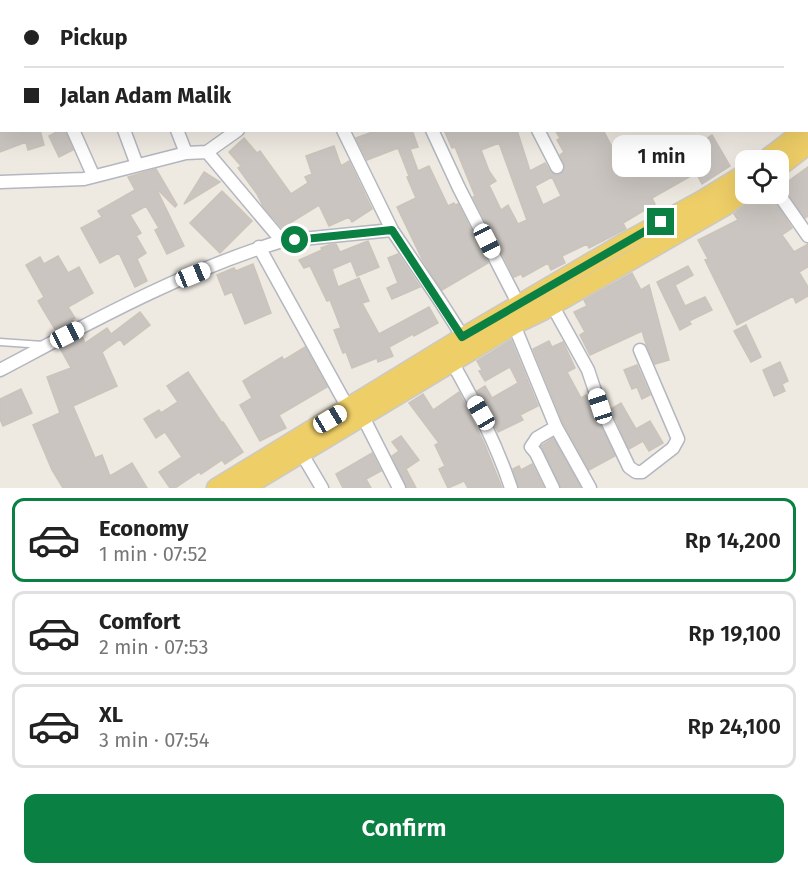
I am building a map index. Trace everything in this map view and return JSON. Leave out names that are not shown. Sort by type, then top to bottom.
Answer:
[{"type":"main road","points":[[778,150],[801,132]]},
{"type":"main road","points":[[789,160],[808,146]]},
{"type":"main road","points":[[216,488],[245,484],[302,454],[355,412],[452,362],[552,305],[624,253],[735,180]]},
{"type":"main road","points":[[245,484],[355,412],[462,337],[519,305],[724,207],[735,199]]},
{"type":"street","points":[[74,132],[93,175]]},
{"type":"street","points":[[125,132],[137,165]]},
{"type":"street","points":[[178,132],[186,153]]},
{"type":"street","points":[[0,182],[84,179],[186,153],[207,152],[235,132]]},
{"type":"street","points":[[344,132],[392,230],[462,337]]},
{"type":"street","points":[[433,132],[519,305]]},
{"type":"street","points":[[539,132],[557,168]]},
{"type":"street","points":[[207,152],[282,241]]},
{"type":"street","points":[[786,204],[808,236]]},
{"type":"street","points":[[0,370],[150,293],[259,248],[282,241],[392,230]]},
{"type":"street","points":[[259,248],[399,488]]},
{"type":"street","points":[[552,305],[588,370],[600,406],[629,467],[636,472],[642,472],[673,448],[678,439],[640,350]]},
{"type":"street","points":[[514,326],[556,427],[590,488]]},
{"type":"street","points":[[452,362],[481,413],[511,488]]},
{"type":"street","points":[[554,488],[531,447],[537,438],[556,427]]},
{"type":"street","points":[[302,454],[322,488]]},
{"type":"lane","points":[[0,342],[47,346]]},
{"type":"building","points":[[0,132],[41,132],[44,145],[28,150],[26,142],[0,152]]},
{"type":"building","points":[[56,132],[66,132],[73,150],[59,157],[49,136]]},
{"type":"building","points":[[372,132],[413,132],[418,147],[410,149],[418,171],[429,166],[448,206],[458,204],[488,263],[442,290],[423,261],[397,207],[416,198],[398,148],[367,160],[356,138]]},
{"type":"building","points":[[445,132],[518,132],[530,171],[545,163],[556,175],[561,174],[565,167],[560,155],[564,152],[557,140],[560,138],[556,132],[604,132],[619,160],[645,143],[650,151],[672,139],[682,155],[712,135],[730,166],[702,184],[696,173],[652,198],[655,204],[623,223],[626,229],[589,248],[587,244],[562,256],[565,263],[551,270],[548,263],[523,277],[521,274],[514,277],[473,197],[475,196],[455,147],[452,148]],"holes":[[[499,143],[527,220],[518,224],[508,205],[501,210],[489,185],[496,181],[489,171],[481,150]],[[552,177],[561,196],[543,205],[535,186]]]},
{"type":"building","points":[[244,138],[257,153],[260,151],[291,194],[308,183],[305,177],[312,174],[306,156],[334,146],[341,166],[349,161],[372,209],[352,222],[349,217],[329,226],[319,205],[282,228],[263,206],[238,168],[241,166],[229,152]]},
{"type":"building","points":[[808,167],[808,216],[805,218],[789,196],[789,181]]},
{"type":"building","points":[[156,169],[177,205],[175,207],[156,188],[184,246],[167,254],[155,230],[159,228],[146,206],[130,215],[141,233],[136,236],[146,253],[137,259],[147,281],[135,287],[119,253],[100,263],[81,228],[102,217],[98,211],[135,190],[128,177]]},
{"type":"building","points":[[204,172],[220,182],[184,204]]},
{"type":"building","points":[[222,191],[252,221],[220,253],[190,223]]},
{"type":"building","points":[[746,204],[776,204],[792,228],[782,235],[794,252],[808,244],[808,267],[799,272],[808,287],[808,296],[796,303],[793,296],[737,325],[705,260],[708,259],[698,240],[738,220],[734,214]]},
{"type":"building","points":[[368,241],[379,267],[357,276],[351,261],[332,269],[338,287],[359,278],[369,301],[362,303],[379,334],[429,307],[438,323],[389,347],[393,356],[378,362],[377,358],[352,368],[334,330],[341,328],[330,300],[327,301],[310,266],[304,268],[299,260],[329,245],[336,244],[340,252]]},
{"type":"building","points":[[398,254],[420,287],[392,299],[387,288],[398,283],[388,258]]},
{"type":"building","points":[[58,256],[68,273],[79,267],[93,293],[68,307],[75,318],[72,319],[74,322],[56,331],[38,301],[44,297],[26,265],[40,257],[44,264]]},
{"type":"building","points":[[253,264],[271,313],[245,324],[232,292],[225,295],[217,275]]},
{"type":"building","points":[[688,266],[693,275],[675,285],[685,306],[705,297],[712,310],[689,321],[691,324],[680,330],[657,282]]},
{"type":"building","points":[[632,273],[641,290],[649,285],[669,360],[655,364],[642,331],[590,355],[580,335],[585,332],[574,312],[587,306],[584,300]]},
{"type":"building","points":[[140,312],[150,325],[124,345],[120,339],[102,352],[117,386],[73,406],[95,458],[102,455],[110,476],[132,463],[147,488],[63,488],[52,470],[33,425],[60,413],[47,377],[71,368],[60,348],[82,336],[85,343],[107,328],[111,334]]},
{"type":"building","points":[[746,325],[761,357],[751,362],[734,331]]},
{"type":"building","points":[[511,340],[538,406],[520,415],[523,420],[498,432],[477,391],[485,386],[492,398],[518,383],[510,367],[485,381],[479,371],[482,370],[477,361]]},
{"type":"building","points":[[549,341],[552,347],[563,342],[575,368],[567,372],[581,398],[586,395],[615,456],[589,470],[563,423],[533,349]]},
{"type":"building","points":[[305,347],[327,387],[279,415],[286,428],[260,441],[240,405],[252,398],[243,381],[282,357],[284,360]]},
{"type":"building","points":[[780,362],[788,381],[782,384],[785,391],[774,396],[763,370]]},
{"type":"building","points":[[637,365],[650,395],[642,399],[637,387],[632,389],[624,370]]},
{"type":"building","points":[[188,372],[243,452],[225,464],[222,460],[175,488],[170,488],[159,472],[182,457],[165,432],[156,438],[144,419],[159,410],[161,413],[178,402],[167,386]]},
{"type":"building","points":[[21,389],[32,413],[3,426],[0,419],[0,399]]},
{"type":"building","points":[[459,392],[484,443],[502,488],[468,488],[464,481],[448,488],[439,469],[445,466],[435,445],[439,443],[409,403],[423,394],[433,410]]},
{"type":"building","points":[[621,403],[636,429],[650,421],[663,443],[649,451],[643,441],[629,449],[611,409]]},
{"type":"building","points":[[401,436],[419,460],[406,469],[416,488],[407,488],[392,456],[399,451],[392,442]]},
{"type":"building","points":[[553,438],[581,488],[561,488],[541,446]]},
{"type":"building","points":[[372,453],[381,471],[366,479],[371,488],[343,488],[336,474]]},
{"type":"building","points":[[532,464],[544,488],[519,488],[513,469],[519,466],[521,470]]},
{"type":"route","points":[[295,240],[392,230],[462,337],[661,222]]}]
